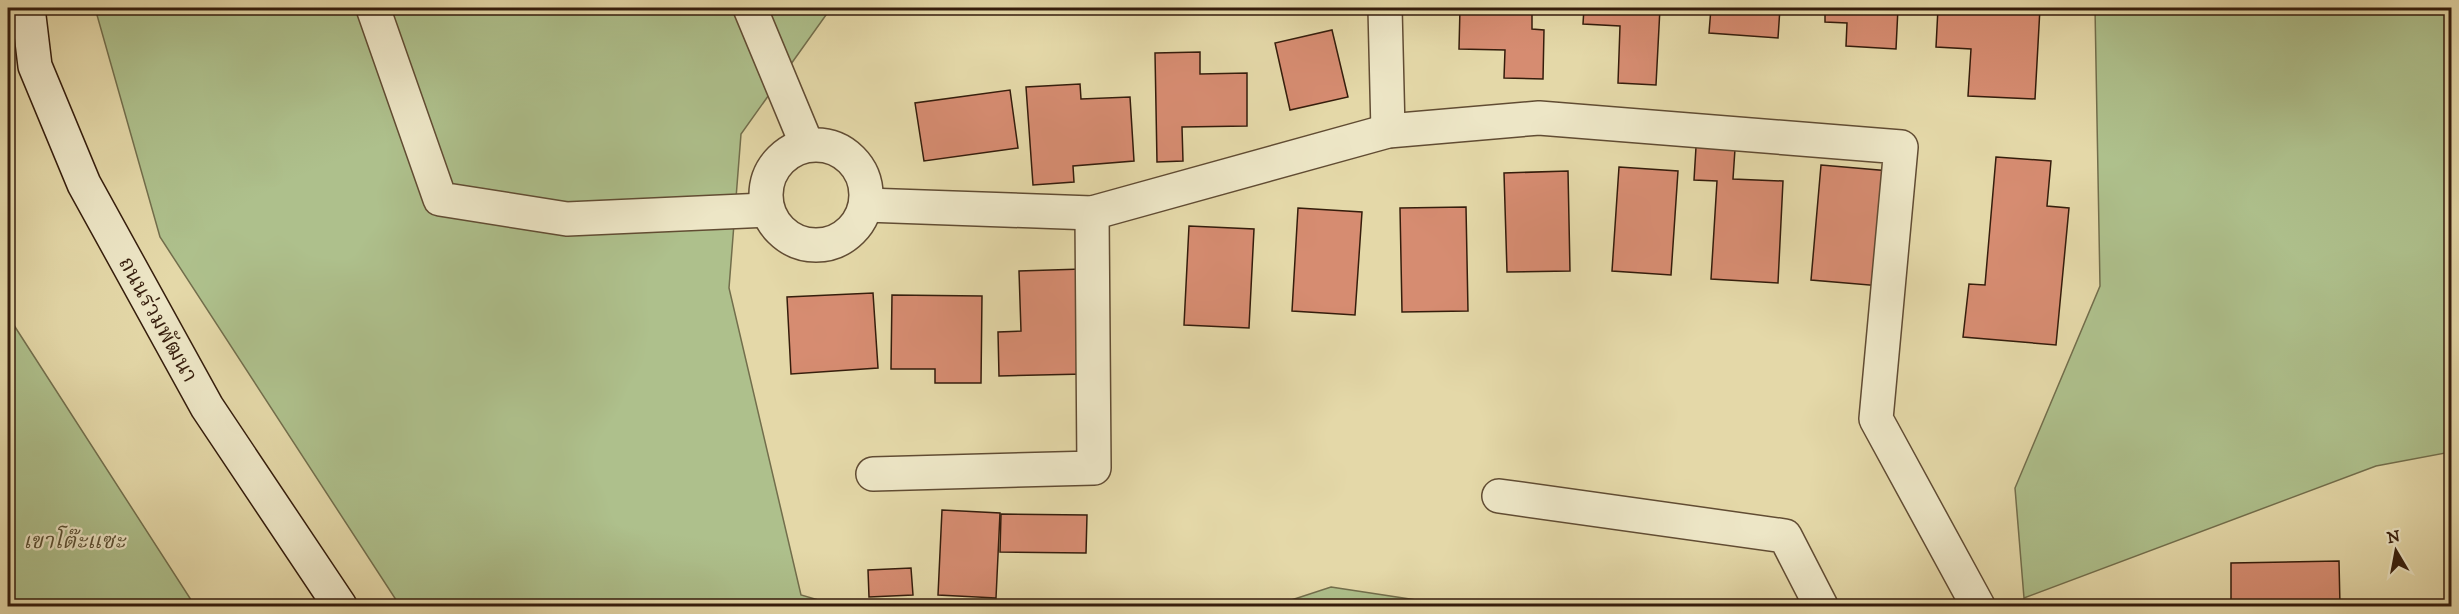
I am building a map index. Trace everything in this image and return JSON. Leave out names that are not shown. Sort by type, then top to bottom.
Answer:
[{"type":"street","name":"ถนนร่วมพัฒนา","points":[[28,8],[35,66],[84,184],[207,407],[340,606]]},
{"type":"street","points":[[373,8],[440,199],[567,219],[768,210]]},
{"type":"street","points":[[750,8],[807,145]]},
{"type":"street","points":[[1385,8],[1388,131]]},
{"type":"street","points":[[866,205],[1092,213],[1388,131],[1539,118],[1901,147],[1876,419],[1978,606]]},
{"type":"street","points":[[807,145],[826,145],[843,152],[856,164],[865,184],[866,205],[852,230],[839,239],[823,245],[803,243],[786,236],[774,224],[768,210],[765,192],[776,164],[790,152],[807,145]]},
{"type":"street","points":[[873,474],[1095,468],[1092,213]]},
{"type":"street","points":[[1499,496],[1785,536],[1821,606]]},
{"type":"green space","points":[[95,8],[831,8],[741,134],[729,288],[801,595],[839,606],[400,606],[160,237]]},
{"type":"green space","points":[[2095,8],[2451,8],[2451,452],[2376,466],[2024,598],[2015,488],[2100,286]]},
{"type":"green space","name":"เขาโต๊ะแซะ","points":[[8,316],[195,606],[8,606]]},
{"type":"green space","points":[[1331,587],[1456,606],[1273,606]]},
{"type":"building","points":[[1460,8],[1532,8],[1532,29],[1544,30],[1543,79],[1504,78],[1505,50],[1459,49]]},
{"type":"building","points":[[1584,8],[1660,8],[1656,85],[1618,83],[1620,26],[1583,24]]},
{"type":"building","points":[[1711,8],[1780,8],[1778,38],[1709,33]]},
{"type":"building","points":[[1825,8],[1898,8],[1896,49],[1846,46],[1847,23],[1825,22]]},
{"type":"building","points":[[1938,8],[2040,8],[2035,99],[1968,96],[1971,49],[1936,47]]},
{"type":"building","points":[[1332,30],[1348,97],[1290,110],[1275,43]]},
{"type":"building","points":[[1200,52],[1200,74],[1247,73],[1247,126],[1182,127],[1183,161],[1157,162],[1155,53]]},
{"type":"building","points":[[1080,84],[1081,99],[1130,97],[1134,161],[1073,166],[1074,182],[1033,185],[1026,87]]},
{"type":"building","points":[[1010,90],[1018,148],[924,161],[915,103]]},
{"type":"building","points":[[1696,147],[1735,149],[1733,179],[1783,181],[1778,283],[1711,279],[1717,181],[1694,180]]},
{"type":"building","points":[[1996,157],[2051,161],[2047,206],[2069,208],[2056,345],[1963,337],[1969,284],[1985,285]]},
{"type":"building","points":[[1821,165],[1890,171],[1881,286],[1811,280]]},
{"type":"building","points":[[1619,167],[1678,171],[1671,275],[1612,271]]},
{"type":"building","points":[[1568,171],[1570,271],[1507,272],[1504,173]]},
{"type":"building","points":[[1466,207],[1468,311],[1402,312],[1400,208]]},
{"type":"building","points":[[1298,208],[1362,212],[1355,315],[1292,311]]},
{"type":"building","points":[[1189,226],[1254,229],[1249,328],[1184,325]]},
{"type":"building","points":[[1082,269],[1085,374],[999,376],[998,332],[1021,331],[1019,271]]},
{"type":"building","points":[[873,293],[878,368],[791,374],[787,297]]},
{"type":"building","points":[[892,295],[982,296],[981,383],[935,383],[935,369],[891,369]]},
{"type":"building","points":[[942,510],[1000,513],[996,598],[938,595]]},
{"type":"building","points":[[1001,514],[1087,515],[1086,553],[1000,552]]},
{"type":"building","points":[[2339,561],[2340,606],[2231,606],[2231,563]]},
{"type":"building","points":[[911,568],[913,595],[869,597],[868,570]]}]
